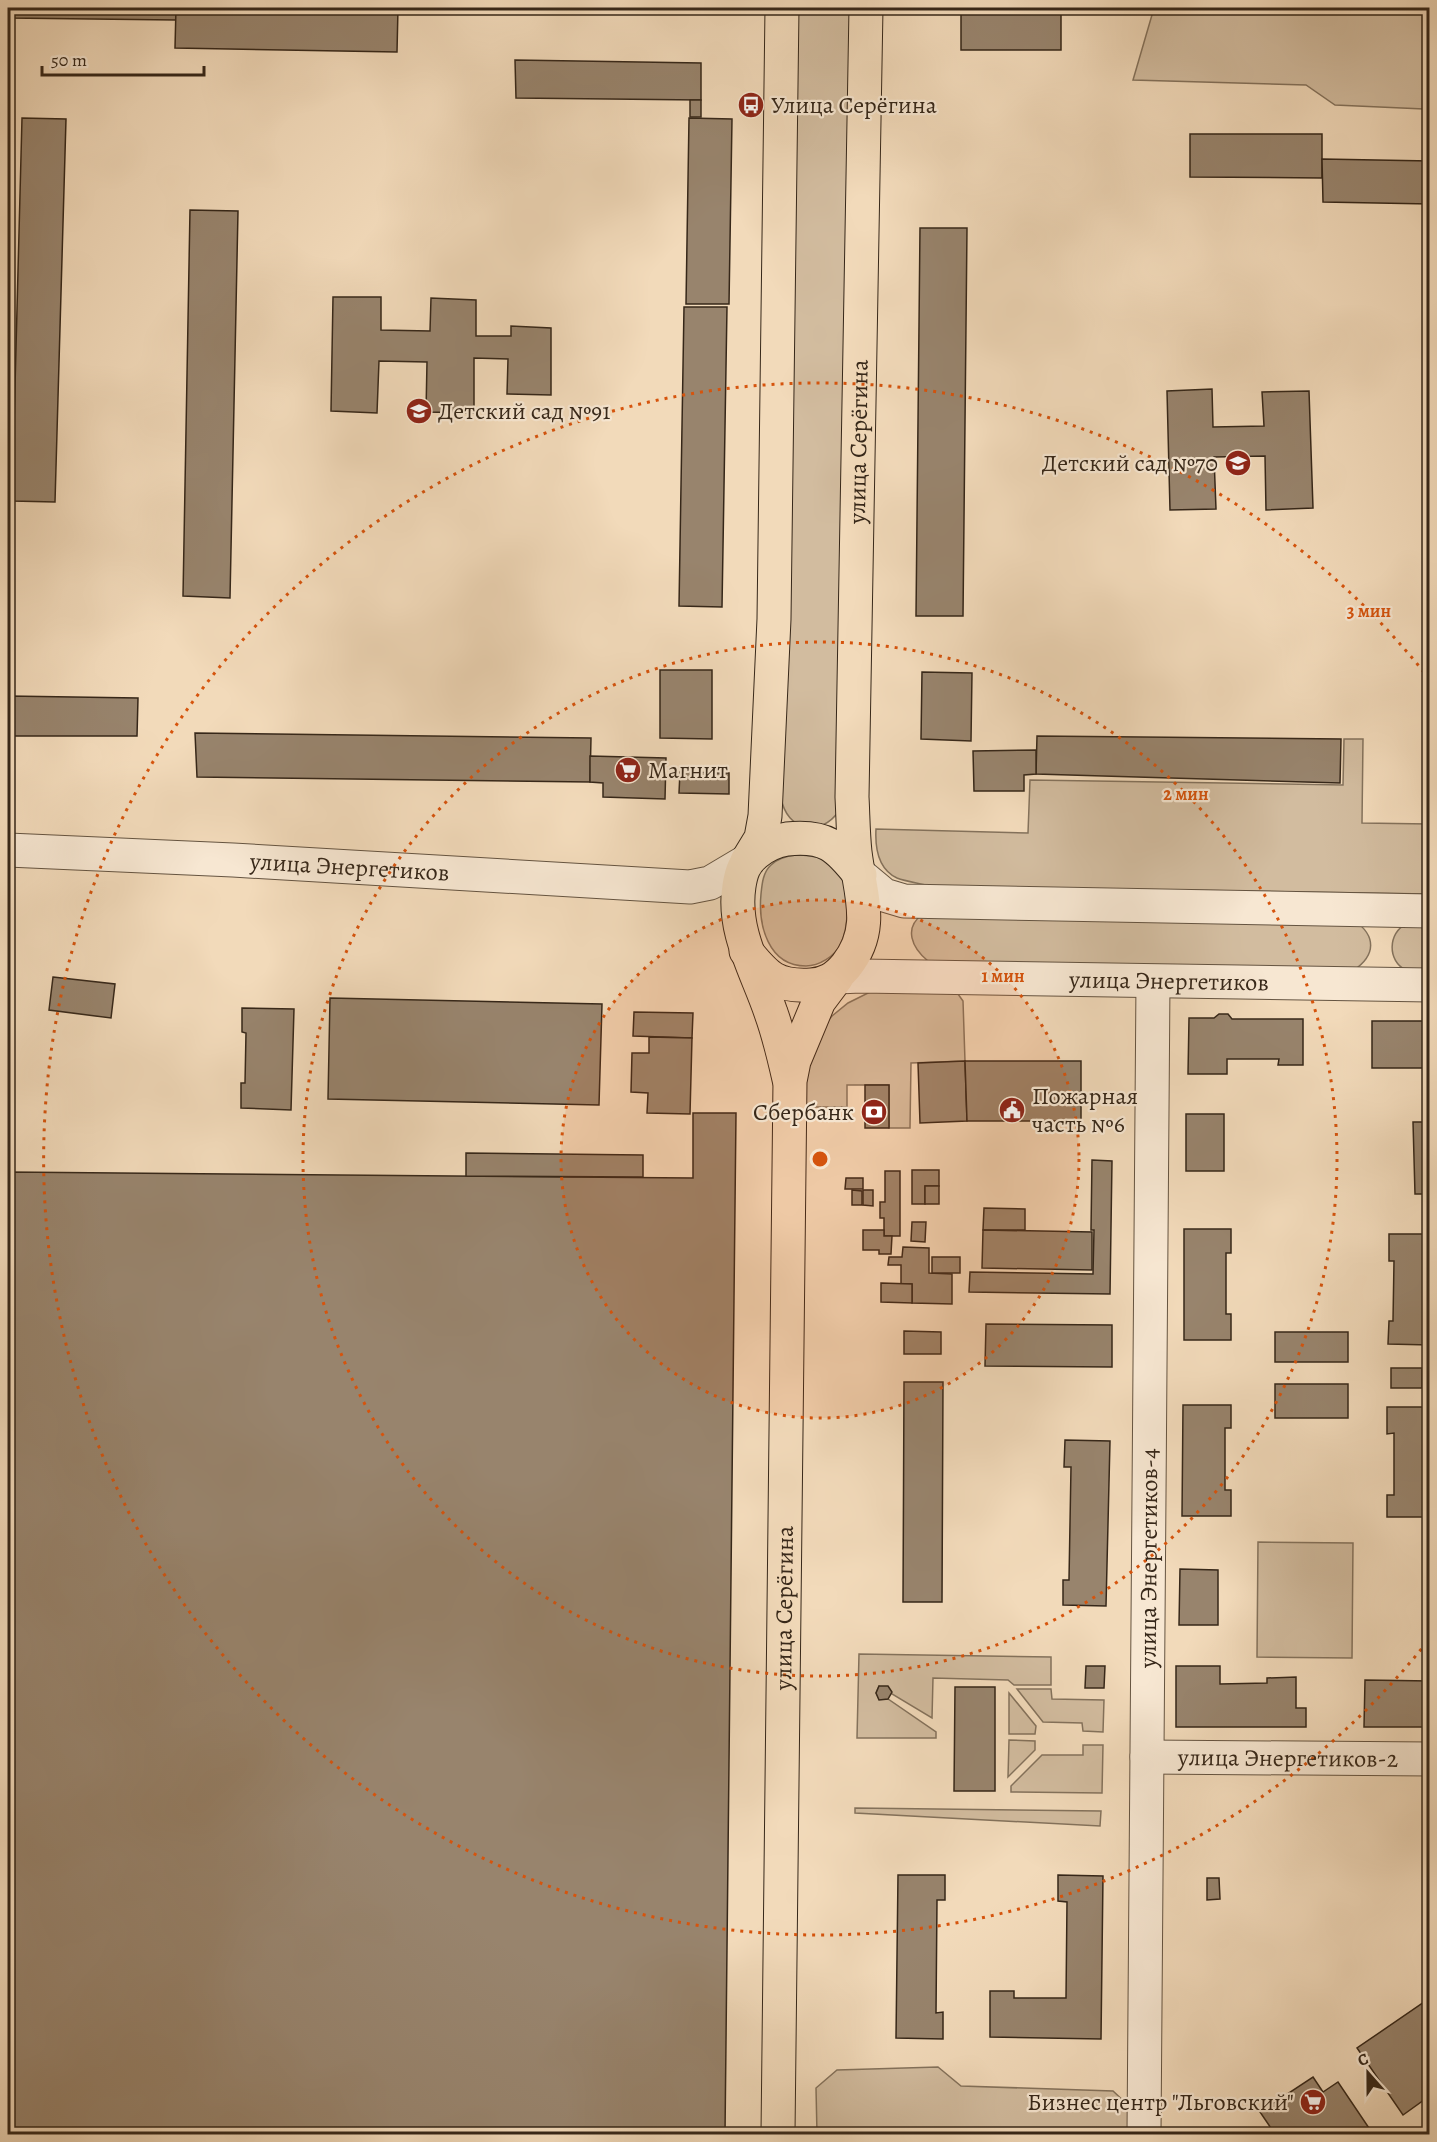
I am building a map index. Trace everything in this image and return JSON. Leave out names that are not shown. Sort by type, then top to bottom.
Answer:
[{"type":"main road","points":[[782,8],[774,619],[767,782],[765,816],[760,838],[741,877],[737,901],[746,951],[771,1012],[790,1081]]},
{"type":"main road","name":"улица Серёгина","points":[[860,875],[855,853],[852,797],[866,8]]},
{"type":"main road","points":[[747,861],[762,848],[780,840],[803,837],[828,842],[844,854],[860,875],[864,915],[860,940],[851,959],[819,1001],[794,1061],[790,1081]]},
{"type":"main road","points":[[746,951],[764,973],[785,985],[814,985],[837,977]]},
{"type":"main road","name":"улица Серёгина","points":[[778,2134],[790,1081]]},
{"type":"street","name":"улица Энергетиков","points":[[8,850],[244,860],[690,888]]},
{"type":"street","points":[[690,888],[710,883],[747,861]]},
{"type":"street","points":[[860,875],[884,895],[904,902],[1430,911]]},
{"type":"street","points":[[690,888],[709,896],[720,906],[746,951]]},
{"type":"street","name":"улица Энергетиков","points":[[837,977],[1430,985]]},
{"type":"street","name":"улица Энергетиков-4","points":[[1144,2134],[1153,982]]},
{"type":"street","name":"улица Энергетиков-2","points":[[1147,1757],[1430,1759]]},
{"type":"shaded area","points":[[793,8],[851,8],[839,811],[831,820],[814,827],[797,824],[790,818],[781,798]]},
{"type":"shaded area","points":[[1154,8],[1429,8],[1429,112],[1424,109],[1335,105],[1306,85],[1133,80]]},
{"type":"shaded area","points":[[1344,739],[1363,739],[1362,823],[1429,824],[1429,894],[930,886],[897,878],[891,874],[882,863],[877,850],[876,829],[1028,833],[1030,780],[1343,785]]},
{"type":"shaded area","points":[[796,855],[819,858],[834,866],[842,877],[847,896],[847,918],[838,949],[821,962],[811,966],[793,964],[774,951],[768,942],[761,918],[761,894],[766,871],[777,861]]},
{"type":"shaded area","points":[[923,914],[1355,921],[1367,933],[1371,946],[1366,958],[1354,970],[928,961],[922,956],[912,938],[913,925]]},
{"type":"shaded area","points":[[1429,921],[1429,973],[1406,970],[1395,960],[1393,940],[1400,928],[1406,924]]},
{"type":"shaded area","points":[[878,988],[958,994],[963,1001],[965,1061],[911,1063],[910,1128],[889,1128],[889,1085],[847,1085],[847,1107],[803,1107],[802,1080],[820,1030],[848,1003]]},
{"type":"shaded area","points":[[1258,1542],[1353,1543],[1352,1658],[1257,1657]]},
{"type":"shaded area","points":[[859,1654],[1051,1657],[1051,1685],[1014,1685],[1008,1680],[933,1678],[932,1718],[879,1686],[876,1693],[879,1699],[888,1699],[936,1732],[936,1738],[857,1738]]},
{"type":"shaded area","points":[[1017,1689],[1051,1689],[1052,1699],[1104,1700],[1103,1732],[1083,1731],[1082,1723],[1043,1722]]},
{"type":"shaded area","points":[[1009,1693],[1036,1726],[1035,1734],[1009,1734]]},
{"type":"shaded area","points":[[1009,1740],[1035,1741],[1035,1750],[1008,1777]]},
{"type":"shaded area","points":[[1083,1745],[1103,1745],[1102,1793],[1011,1792],[1011,1786],[1042,1755],[1083,1755]]},
{"type":"shaded area","points":[[855,1808],[1101,1811],[1100,1826],[855,1813]]},
{"type":"shaded area","points":[[938,2067],[961,2086],[1113,2091],[1128,2105],[1130,2134],[817,2134],[816,2088],[837,2070]]},
{"type":"building","points":[[8,8],[176,8],[176,20],[8,18]]},
{"type":"building","points":[[176,8],[398,8],[397,52],[175,48]]},
{"type":"building","points":[[961,8],[1061,8],[1061,50],[961,50]]},
{"type":"building","points":[[515,60],[701,63],[701,100],[516,98]]},
{"type":"building","points":[[690,100],[701,100],[701,117],[690,117]]},
{"type":"building","points":[[22,118],[66,119],[55,502],[12,501]]},
{"type":"building","points":[[689,118],[732,119],[729,304],[686,304]]},
{"type":"building","points":[[1190,134],[1322,134],[1322,178],[1190,177]]},
{"type":"building","points":[[1322,159],[1430,161],[1430,204],[1323,202]]},
{"type":"building","points":[[190,210],[238,211],[230,598],[183,596]]},
{"type":"building","points":[[920,228],[967,228],[963,616],[916,616]]},
{"type":"building","points":[[333,297],[381,297],[381,330],[430,331],[431,298],[476,300],[476,336],[511,336],[511,326],[551,328],[551,395],[507,394],[508,359],[474,358],[474,413],[426,412],[427,362],[379,361],[377,413],[331,411]]},
{"type":"building","points":[[684,307],[727,307],[722,607],[679,606]]},
{"type":"building","points":[[1212,389],[1213,427],[1264,426],[1262,392],[1309,391],[1313,508],[1266,510],[1265,456],[1214,457],[1216,509],[1170,510],[1167,391]]},
{"type":"building","points":[[1427,402],[1430,402],[1430,700],[1425,700]]},
{"type":"building","points":[[660,670],[712,670],[712,739],[660,738]]},
{"type":"building","points":[[922,672],[972,673],[971,741],[921,739]]},
{"type":"building","points":[[8,696],[138,698],[137,736],[8,736]]},
{"type":"building","points":[[195,733],[591,738],[590,782],[197,777]]},
{"type":"building","points":[[1037,736],[1341,739],[1340,783],[1036,774]]},
{"type":"building","points":[[1036,750],[1036,774],[1024,775],[1024,791],[974,791],[973,751]]},
{"type":"building","name":"Магнит","points":[[590,756],[666,758],[665,799],[603,797],[603,783],[590,782]]},
{"type":"building","points":[[680,772],[729,773],[729,794],[679,793]]},
{"type":"building","points":[[1427,778],[1430,778],[1430,820],[1427,820]]},
{"type":"building","points":[[53,977],[115,984],[111,1018],[49,1010]]},
{"type":"building","points":[[330,998],[602,1004],[599,1105],[328,1099]]},
{"type":"building","points":[[242,1008],[294,1009],[291,1110],[241,1108],[241,1083],[245,1083],[246,1033],[242,1032]]},
{"type":"building","points":[[634,1012],[693,1013],[692,1038],[633,1036]]},
{"type":"building","points":[[1219,1014],[1228,1014],[1232,1019],[1303,1019],[1303,1065],[1278,1065],[1279,1059],[1227,1059],[1227,1074],[1188,1074],[1189,1018],[1214,1018]]},
{"type":"building","points":[[1372,1021],[1430,1021],[1430,1068],[1372,1068]]},
{"type":"building","points":[[649,1037],[692,1038],[690,1114],[647,1113],[648,1093],[631,1092],[632,1053],[649,1053]]},
{"type":"building","points":[[965,1061],[967,1121],[920,1123],[918,1063]]},
{"type":"building","points":[[965,1061],[1081,1061],[1081,1121],[967,1121]]},
{"type":"building","points":[[865,1085],[889,1085],[889,1128],[865,1128]]},
{"type":"building","points":[[693,1113],[736,1113],[725,2134],[8,2134],[8,1172],[693,1178]]},
{"type":"building","points":[[1186,1114],[1224,1114],[1224,1171],[1186,1171]]},
{"type":"building","points":[[1413,1122],[1430,1122],[1430,1194],[1415,1194]]},
{"type":"building","points":[[466,1153],[643,1155],[643,1177],[466,1176]]},
{"type":"building","points":[[1092,1160],[1112,1161],[1110,1294],[969,1292],[970,1272],[1093,1274]]},
{"type":"building","points":[[912,1170],[939,1170],[939,1186],[925,1186],[925,1204],[912,1204]]},
{"type":"building","points":[[885,1171],[900,1171],[900,1236],[884,1236],[884,1218],[880,1218],[880,1202],[885,1202]]},
{"type":"building","points":[[846,1178],[863,1178],[863,1189],[845,1189]]},
{"type":"building","points":[[925,1186],[939,1186],[939,1204],[925,1204]]},
{"type":"building","points":[[852,1190],[862,1191],[862,1205],[852,1205]]},
{"type":"building","points":[[863,1190],[873,1190],[873,1206],[863,1205]]},
{"type":"building","points":[[984,1208],[1025,1209],[1025,1230],[983,1230]]},
{"type":"building","points":[[912,1222],[926,1222],[925,1242],[911,1241]]},
{"type":"building","points":[[1184,1229],[1231,1229],[1231,1253],[1226,1253],[1226,1314],[1231,1314],[1231,1340],[1184,1340]]},
{"type":"building","points":[[863,1230],[884,1230],[884,1236],[892,1236],[891,1254],[879,1254],[879,1250],[863,1250]]},
{"type":"building","points":[[983,1230],[1092,1232],[1092,1270],[982,1268]]},
{"type":"building","points":[[1389,1234],[1430,1234],[1430,1345],[1388,1344],[1389,1321],[1393,1321],[1394,1261],[1389,1261]]},
{"type":"building","points":[[903,1247],[929,1248],[929,1273],[952,1274],[952,1304],[912,1303],[912,1284],[901,1284],[901,1265],[888,1265],[889,1257],[902,1257]]},
{"type":"building","points":[[932,1257],[960,1257],[960,1273],[932,1273]]},
{"type":"building","points":[[881,1283],[912,1284],[912,1303],[881,1302]]},
{"type":"building","points":[[986,1324],[1112,1325],[1112,1367],[985,1366]]},
{"type":"building","points":[[904,1331],[941,1332],[941,1354],[904,1354]]},
{"type":"building","points":[[1275,1332],[1348,1332],[1348,1362],[1275,1362]]},
{"type":"building","points":[[1391,1368],[1422,1368],[1422,1388],[1391,1388]]},
{"type":"building","points":[[904,1382],[943,1382],[942,1602],[903,1602]]},
{"type":"building","points":[[1275,1384],[1348,1384],[1348,1418],[1275,1418]]},
{"type":"building","points":[[1183,1405],[1231,1405],[1231,1428],[1225,1428],[1225,1490],[1231,1490],[1231,1516],[1182,1516]]},
{"type":"building","points":[[1387,1407],[1430,1407],[1430,1517],[1387,1517],[1387,1495],[1394,1495],[1394,1433],[1387,1434]]},
{"type":"building","points":[[1065,1440],[1110,1441],[1106,1606],[1063,1605],[1063,1580],[1069,1580],[1071,1467],[1064,1467]]},
{"type":"building","points":[[1180,1569],[1218,1570],[1218,1625],[1179,1625]]},
{"type":"building","points":[[1086,1666],[1105,1666],[1104,1688],[1085,1688]]},
{"type":"building","points":[[1176,1666],[1220,1666],[1220,1684],[1267,1683],[1267,1678],[1296,1677],[1296,1708],[1306,1708],[1306,1727],[1176,1727]]},
{"type":"building","points":[[1365,1680],[1430,1681],[1430,1727],[1364,1727]]},
{"type":"building","points":[[879,1686],[888,1686],[892,1692],[888,1699],[879,1700],[876,1693]]},
{"type":"building","points":[[955,1687],[995,1687],[995,1791],[954,1791]]},
{"type":"building","points":[[898,1875],[945,1875],[945,1900],[937,1900],[936,2013],[943,2012],[943,2039],[896,2038]]},
{"type":"building","points":[[1058,1875],[1103,1876],[1101,2039],[990,2037],[990,1991],[1014,1991],[1014,1998],[1066,1998],[1067,1902],[1058,1901]]},
{"type":"building","points":[[1207,1878],[1219,1878],[1220,1899],[1207,1900]]},
{"type":"building","points":[[1430,1998],[1430,2099],[1424,2100],[1403,2115],[1357,2048]]},
{"type":"building","name":"Бизнес центр \"Льговский\"","points":[[1313,2077],[1323,2092],[1338,2082],[1373,2134],[1275,2134],[1260,2112]]},
{"type":"place","name":"Улица Серёгина","points":[[751,105]]},
{"type":"place","name":"Детский сад №91","points":[[419,411]]},
{"type":"place","name":"Детский сад №70","points":[[1238,463]]},
{"type":"place","name":"Магнит","points":[[628,770]]},
{"type":"place","name":"Пожарная часть №6","points":[[1012,1110]]},
{"type":"place","name":"Сбербанк","points":[[874,1112]]},
{"type":"place","name":"Бизнес центр \"Льговский\"","points":[[1313,2102]]}]
